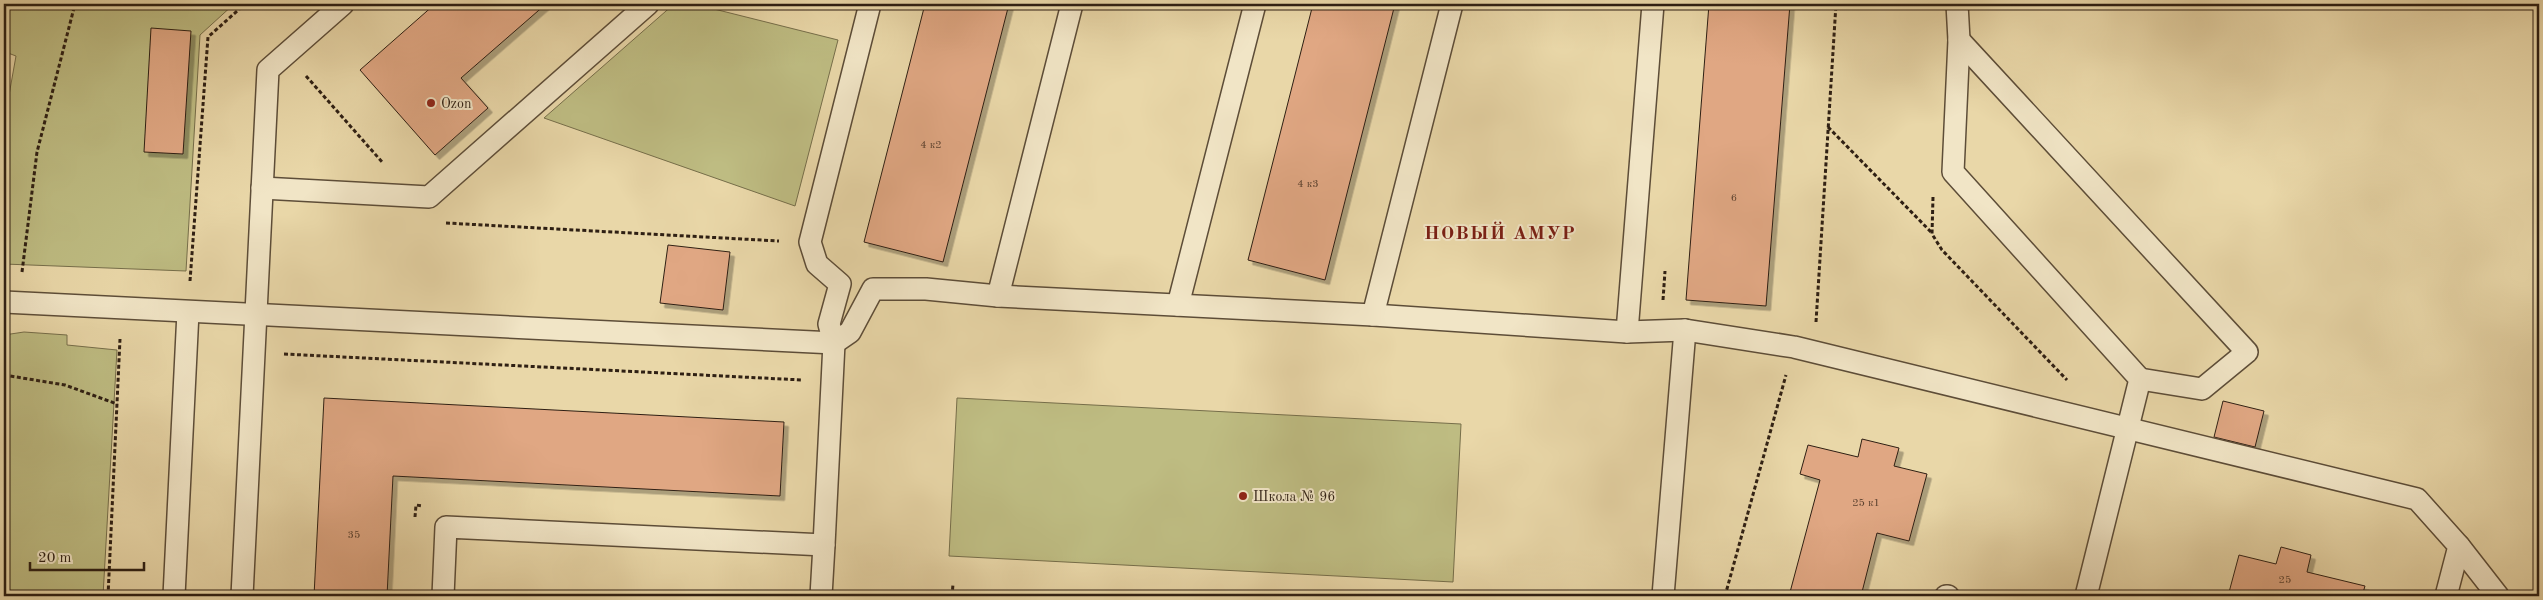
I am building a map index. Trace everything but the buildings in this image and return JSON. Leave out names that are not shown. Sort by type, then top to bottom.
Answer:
[{"type":"lane","points":[[242,596],[268,70],[343,4]]},
{"type":"lane","points":[[262,188],[429,197],[648,4]]},
{"type":"lane","points":[[870,4],[810,242],[817,264],[840,284],[873,289],[926,289],[998,296],[1373,315],[1627,332],[1685,330],[1794,347],[2417,499],[2459,546],[2498,596]]},
{"type":"lane","points":[[998,296],[1072,4]]},
{"type":"lane","points":[[1178,305],[1255,4]]},
{"type":"lane","points":[[1373,315],[1452,4]]},
{"type":"lane","points":[[1627,332],[1653,4]]},
{"type":"lane","points":[[1957,4],[1959,40],[1953,172],[2140,378],[2202,389],[2247,352],[1959,40]]},
{"type":"lane","points":[[821,596],[834,343],[829,324],[840,284]]},
{"type":"lane","points":[[4,302],[834,343],[850,332],[873,289]]},
{"type":"lane","points":[[174,596],[188,312]]},
{"type":"lane","points":[[1663,596],[1685,330]]},
{"type":"lane","points":[[2086,596],[2129,430],[2140,378]]},
{"type":"lane","points":[[443,596],[446,527],[824,545]]},
{"type":"lane","points":[[2446,596],[2459,546]]},
{"type":"path","points":[[22,275],[37,152],[75,4]]},
{"type":"path","points":[[188,312],[208,36],[245,4]]},
{"type":"path","points":[[1815,331],[1836,4]]},
{"type":"path","points":[[300,69],[412,196]]},
{"type":"path","points":[[1828,127],[1932,234]]},
{"type":"path","points":[[440,223],[810,242]]},
{"type":"path","points":[[1663,302],[1666,262]]},
{"type":"path","points":[[108,596],[122,308]]},
{"type":"path","points":[[1725,596],[1794,347]]},
{"type":"path","points":[[278,354],[807,381]]},
{"type":"path","points":[[4,375],[65,385],[117,404]]},
{"type":"path","points":[[952,596],[953,584]]},
{"type":"shaded area","points":[[7,4],[234,4],[200,35],[186,271],[4,264],[4,123],[16,56],[8,53]]},
{"type":"shaded area","points":[[674,4],[694,4],[838,40],[795,206],[544,118]]},
{"type":"shaded area","points":[[24,332],[67,335],[67,345],[117,350],[103,596],[4,596],[4,335]]},
{"type":"shaded area","points":[[957,398],[1461,424],[1453,582],[949,556]]},
{"type":"place","name":"Ozon","points":[[431,103]]},
{"type":"place","name":"Школа № 96","points":[[1243,496]]},
{"type":"district","name":"НОВЫЙ АМУР","points":[[1500,232]]}]
